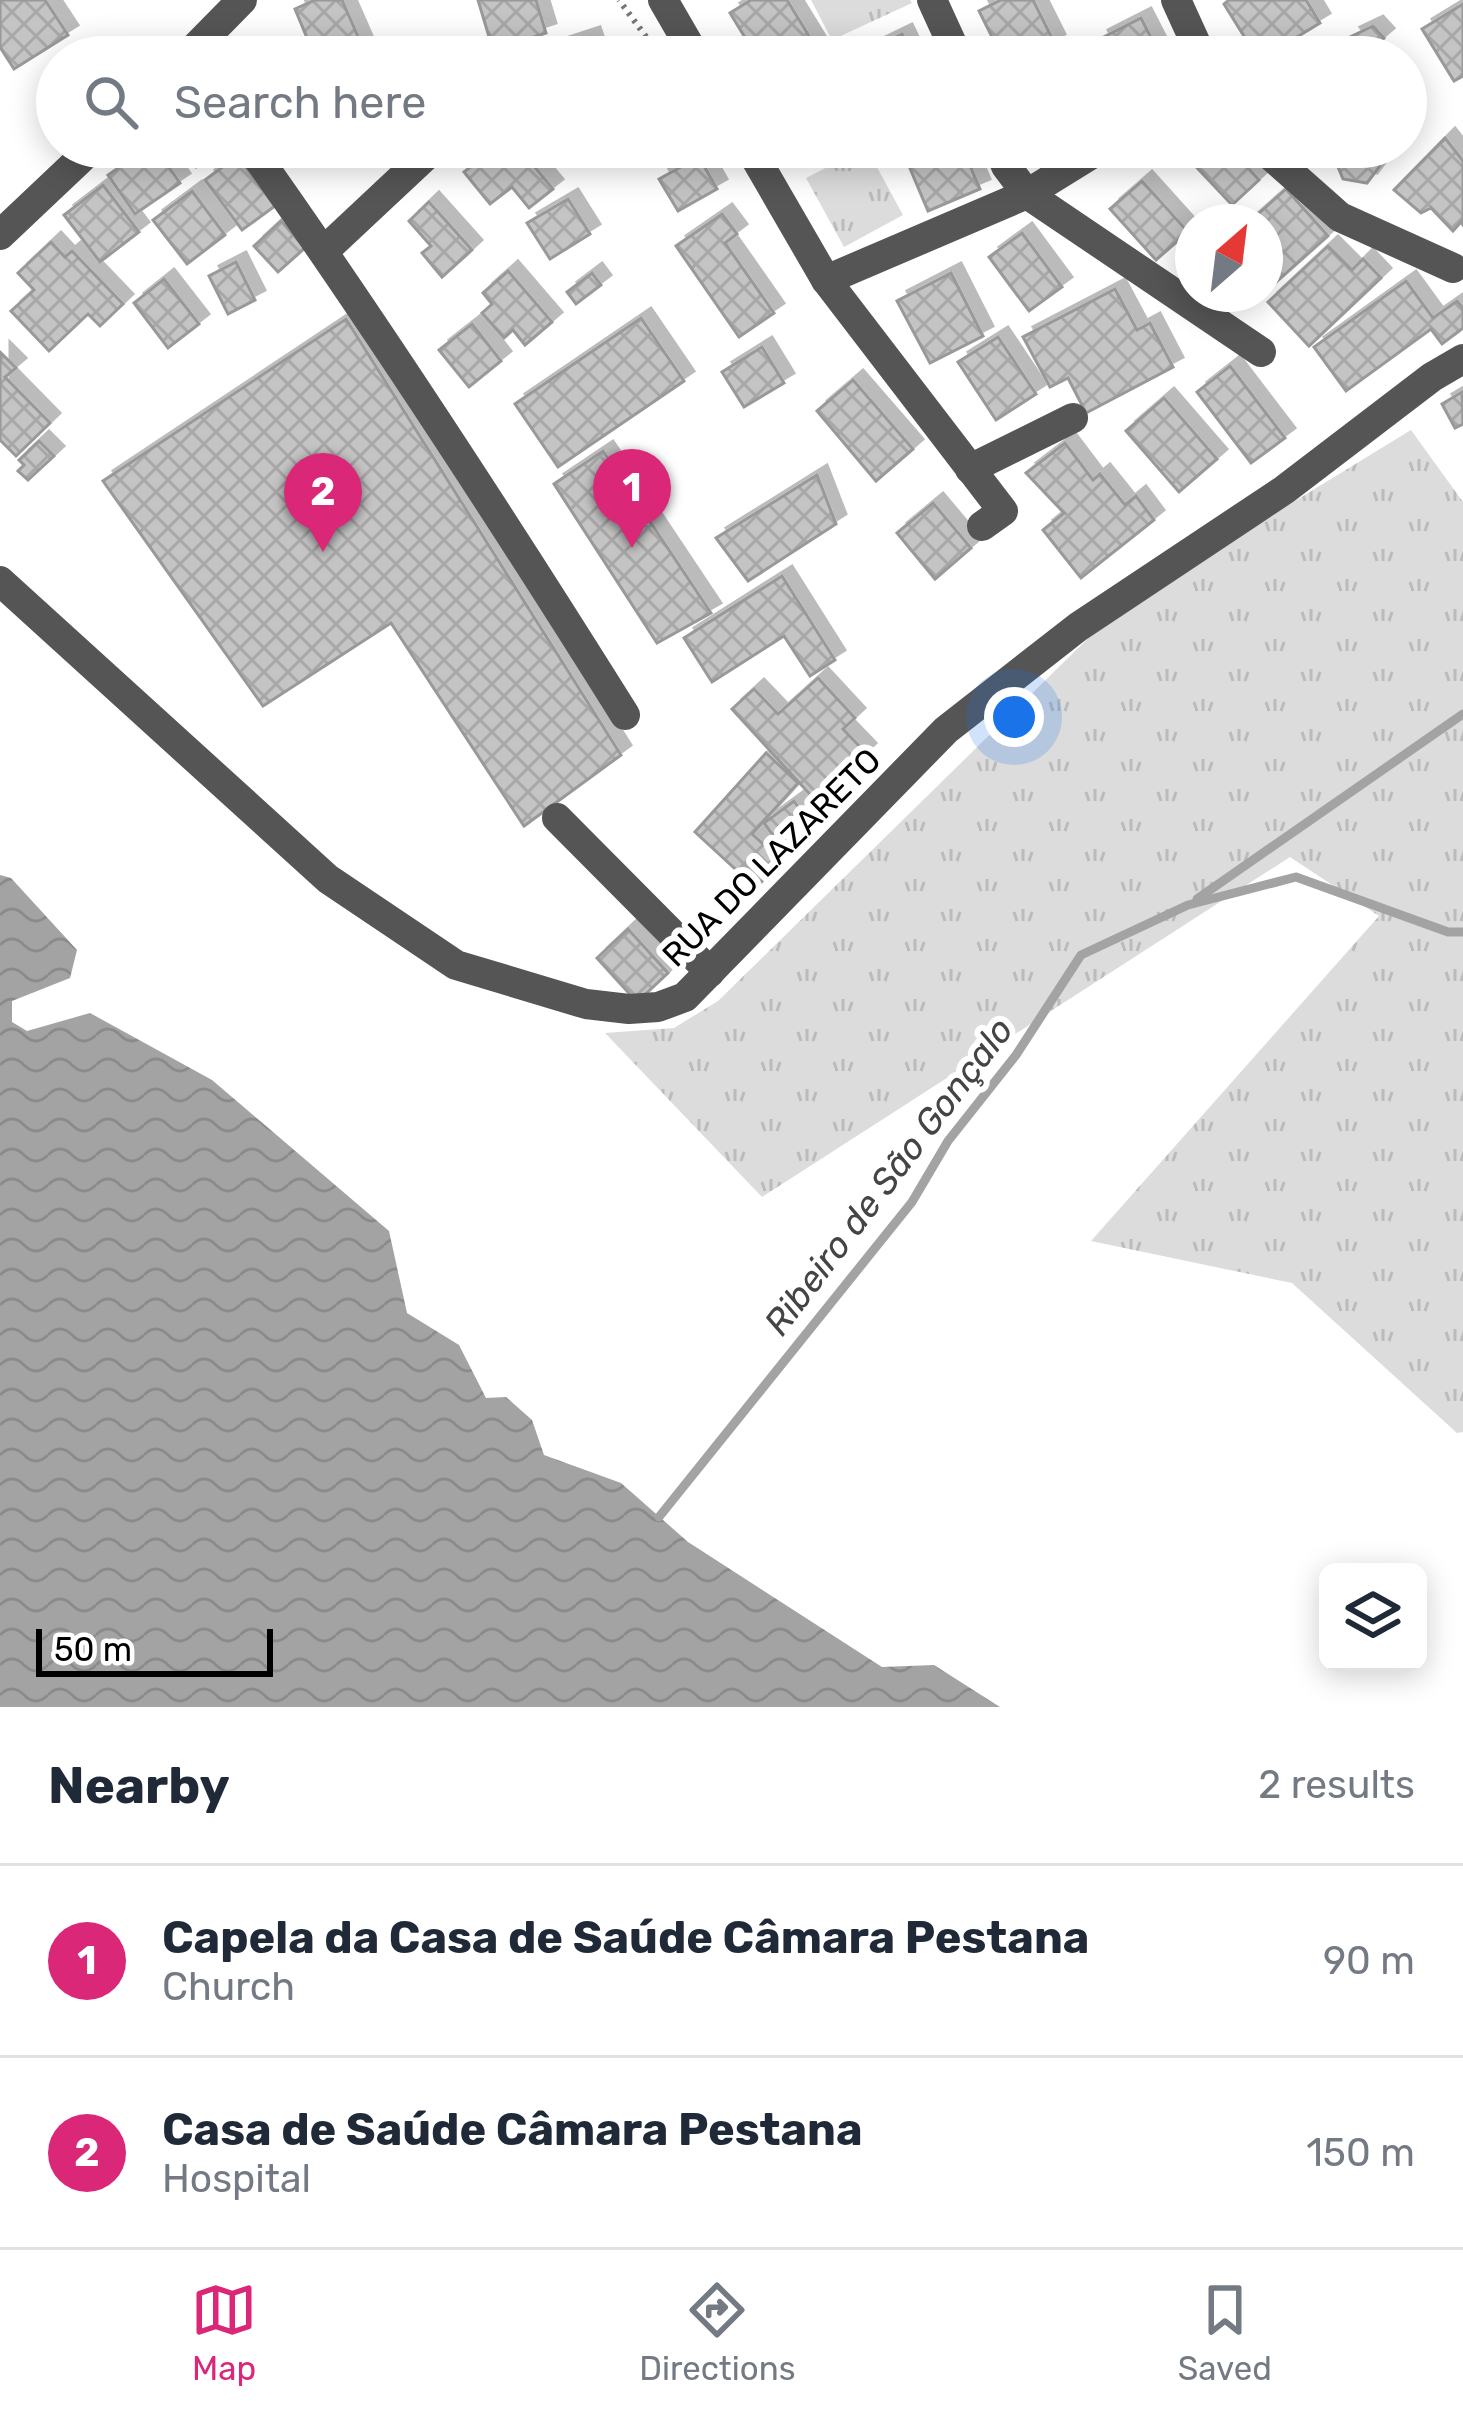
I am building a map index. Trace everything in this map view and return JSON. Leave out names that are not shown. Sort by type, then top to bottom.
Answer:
[{"type":"street","points":[[207,36],[242,0]]},
{"type":"street","points":[[663,0],[684,36]]},
{"type":"street","points":[[932,0],[948,36]]},
{"type":"street","points":[[1176,0],[1192,36]]},
{"type":"street","points":[[0,235],[71,168]]},
{"type":"street","points":[[265,168],[486,494],[625,715]]},
{"type":"street","points":[[323,251],[412,168]]},
{"type":"street","points":[[761,168],[826,280],[1003,512],[982,526]]},
{"type":"street","points":[[1008,168],[1027,194],[1261,352]]},
{"type":"street","points":[[826,280],[1027,194],[1069,168]]},
{"type":"street","points":[[1285,168],[1340,217],[1454,268]]},
{"type":"street","name":"RUA DO LAZARETO","points":[[0,580],[328,879],[456,965],[586,1004],[658,1007],[685,997],[946,730],[1078,627],[1284,490],[1432,377],[1463,359]]},
{"type":"street","points":[[970,470],[1073,418]]},
{"type":"street","points":[[557,818],[710,972]]},
{"type":"path","points":[[619,0],[646,36]]},
{"type":"green space","points":[[811,0],[912,3],[841,36],[830,36]]},
{"type":"green space","points":[[825,168],[877,168],[903,215],[844,247],[806,178]]},
{"type":"green space","points":[[1411,430],[1463,502],[1463,1432],[1457,1433],[1292,1283],[1091,1241],[1379,916],[1290,857],[762,1197],[605,1033],[674,1028],[718,1001],[1117,610]]},
{"type":"water","points":[[0,875],[11,878],[77,950],[70,978],[12,1001],[12,1022],[27,1031],[90,1013],[212,1080],[389,1231],[407,1313],[459,1345],[486,1398],[506,1397],[532,1420],[544,1455],[621,1483],[688,1542],[882,1667],[934,1665],[1000,1707],[0,1707]]},
{"type":"building","points":[[0,0],[45,0],[68,35],[36,36],[36,55],[14,69],[0,47]]},
{"type":"building","points":[[315,0],[342,0],[358,36],[306,36],[295,9]]},
{"type":"building","points":[[478,0],[536,0],[546,33],[489,36]]},
{"type":"building","points":[[751,0],[787,0],[809,36],[744,36],[730,13]]},
{"type":"building","points":[[1001,0],[1033,0],[1051,36],[992,36],[979,11]]},
{"type":"building","points":[[1229,0],[1306,0],[1320,23],[1299,36],[1244,36],[1224,4]]},
{"type":"building","points":[[1463,4],[1463,76],[1454,81],[1422,29]]},
{"type":"building","points":[[1141,18],[1150,36],[1106,36]]},
{"type":"building","points":[[1373,26],[1382,36],[1352,36]]},
{"type":"building","points":[[1445,138],[1463,161],[1463,225],[1461,222],[1453,231],[1431,208],[1421,213],[1394,190],[1416,168],[1427,168],[1427,156]]},
{"type":"building","points":[[118,168],[170,168],[180,183],[135,214],[108,175]]},
{"type":"building","points":[[221,168],[246,168],[275,206],[242,230],[205,180]]},
{"type":"building","points":[[469,168],[536,168],[553,189],[529,208],[512,187],[490,204],[464,172]]},
{"type":"building","points":[[679,168],[705,168],[717,189],[678,211],[659,179]]},
{"type":"building","points":[[910,168],[971,168],[980,189],[928,211]]},
{"type":"building","points":[[1197,168],[1248,168],[1259,180],[1231,204]]},
{"type":"building","points":[[1338,168],[1378,168],[1367,183],[1343,179]]},
{"type":"building","points":[[1142,181],[1175,218],[1175,243],[1156,260],[1110,209]]},
{"type":"building","points":[[103,185],[139,232],[100,262],[64,215]]},
{"type":"building","points":[[1286,189],[1328,236],[1283,276],[1283,204],[1269,204]]},
{"type":"building","points":[[192,191],[225,235],[187,264],[153,220]]},
{"type":"building","points":[[568,199],[590,234],[550,259],[527,223]]},
{"type":"building","points":[[429,202],[472,250],[442,277],[422,253],[431,246],[409,221]]},
{"type":"building","points":[[722,214],[737,234],[725,243],[774,313],[739,337],[676,246]]},
{"type":"building","points":[[281,221],[305,248],[278,272],[254,246]]},
{"type":"building","points":[[1022,233],[1062,287],[1029,311],[989,257]]},
{"type":"building","points":[[51,242],[65,257],[72,251],[123,304],[100,326],[88,314],[49,351],[11,311],[34,290],[18,273]]},
{"type":"building","points":[[1328,246],[1352,270],[1363,259],[1381,278],[1309,346],[1277,312],[1283,312],[1283,288]]},
{"type":"building","points":[[236,262],[255,300],[228,314],[209,276]]},
{"type":"building","points":[[508,271],[552,322],[525,345],[513,330],[504,338],[482,313],[492,304],[483,293]]},
{"type":"building","points":[[592,273],[601,285],[576,304],[567,292]]},
{"type":"building","points":[[951,273],[983,336],[930,363],[897,301]]},
{"type":"building","points":[[164,279],[199,324],[168,348],[134,303]]},
{"type":"building","points":[[1406,281],[1433,318],[1457,301],[1463,308],[1463,328],[1442,344],[1431,329],[1346,391],[1314,347]]},
{"type":"building","points":[[1115,289],[1137,330],[1150,323],[1173,367],[1086,413],[1068,378],[1050,387],[1023,337]]},
{"type":"building","points":[[641,318],[684,381],[558,467],[515,404]]},
{"type":"building","points":[[346,319],[621,755],[524,826],[391,623],[263,706],[103,481]]},
{"type":"building","points":[[472,324],[501,361],[469,387],[439,350]]},
{"type":"building","points":[[998,337],[1036,394],[996,420],[958,362]]},
{"type":"building","points":[[762,347],[784,383],[744,407],[722,372]]},
{"type":"building","points":[[0,352],[16,368],[5,377],[50,423],[16,456],[0,440]]},
{"type":"building","points":[[1230,366],[1285,438],[1251,463],[1197,392]]},
{"type":"building","points":[[853,380],[913,449],[876,481],[817,411]]},
{"type":"building","points":[[1462,392],[1463,424],[1455,428],[1442,404]]},
{"type":"building","points":[[1164,398],[1217,459],[1179,492],[1126,431]]},
{"type":"building","points":[[39,441],[54,456],[28,480],[18,471],[24,465],[19,460]]},
{"type":"building","points":[[1065,443],[1093,480],[1100,474],[1125,505],[1136,496],[1154,520],[1081,578],[1043,530],[1064,513],[1026,473]]},
{"type":"building","points":[[603,451],[711,613],[657,643],[554,484]]},
{"type":"building","points":[[817,475],[836,524],[748,581],[716,538]]},
{"type":"building","points":[[933,503],[971,548],[935,579],[897,533]]},
{"type":"building","points":[[782,576],[835,660],[810,676],[784,636],[712,682],[684,638]]},
{"type":"building","points":[[818,678],[855,718],[843,729],[866,753],[815,800],[732,709],[754,689],[778,714]]},
{"type":"building","points":[[766,753],[798,783],[752,834],[781,860],[756,888],[695,832]]},
{"type":"building","points":[[794,801],[812,827],[782,848],[764,823]]},
{"type":"building","points":[[628,929],[668,973],[637,1002],[597,958]]},
{"type":"waterway","name":"Ribeiro de São Gonçalo","points":[[1197,899],[1463,714]]},
{"type":"waterway","name":"Ribeiro de São Gonçalo","points":[[659,1517],[912,1202],[948,1141],[1016,1055],[1081,955],[1188,905],[1296,877],[1448,932],[1463,932]]},
{"type":"place","name":"Capela da Casa de Saúde Câmara Pestana","points":[[632,548]]},
{"type":"place","name":"Casa de Saúde Câmara Pestana","points":[[323,552]]}]
